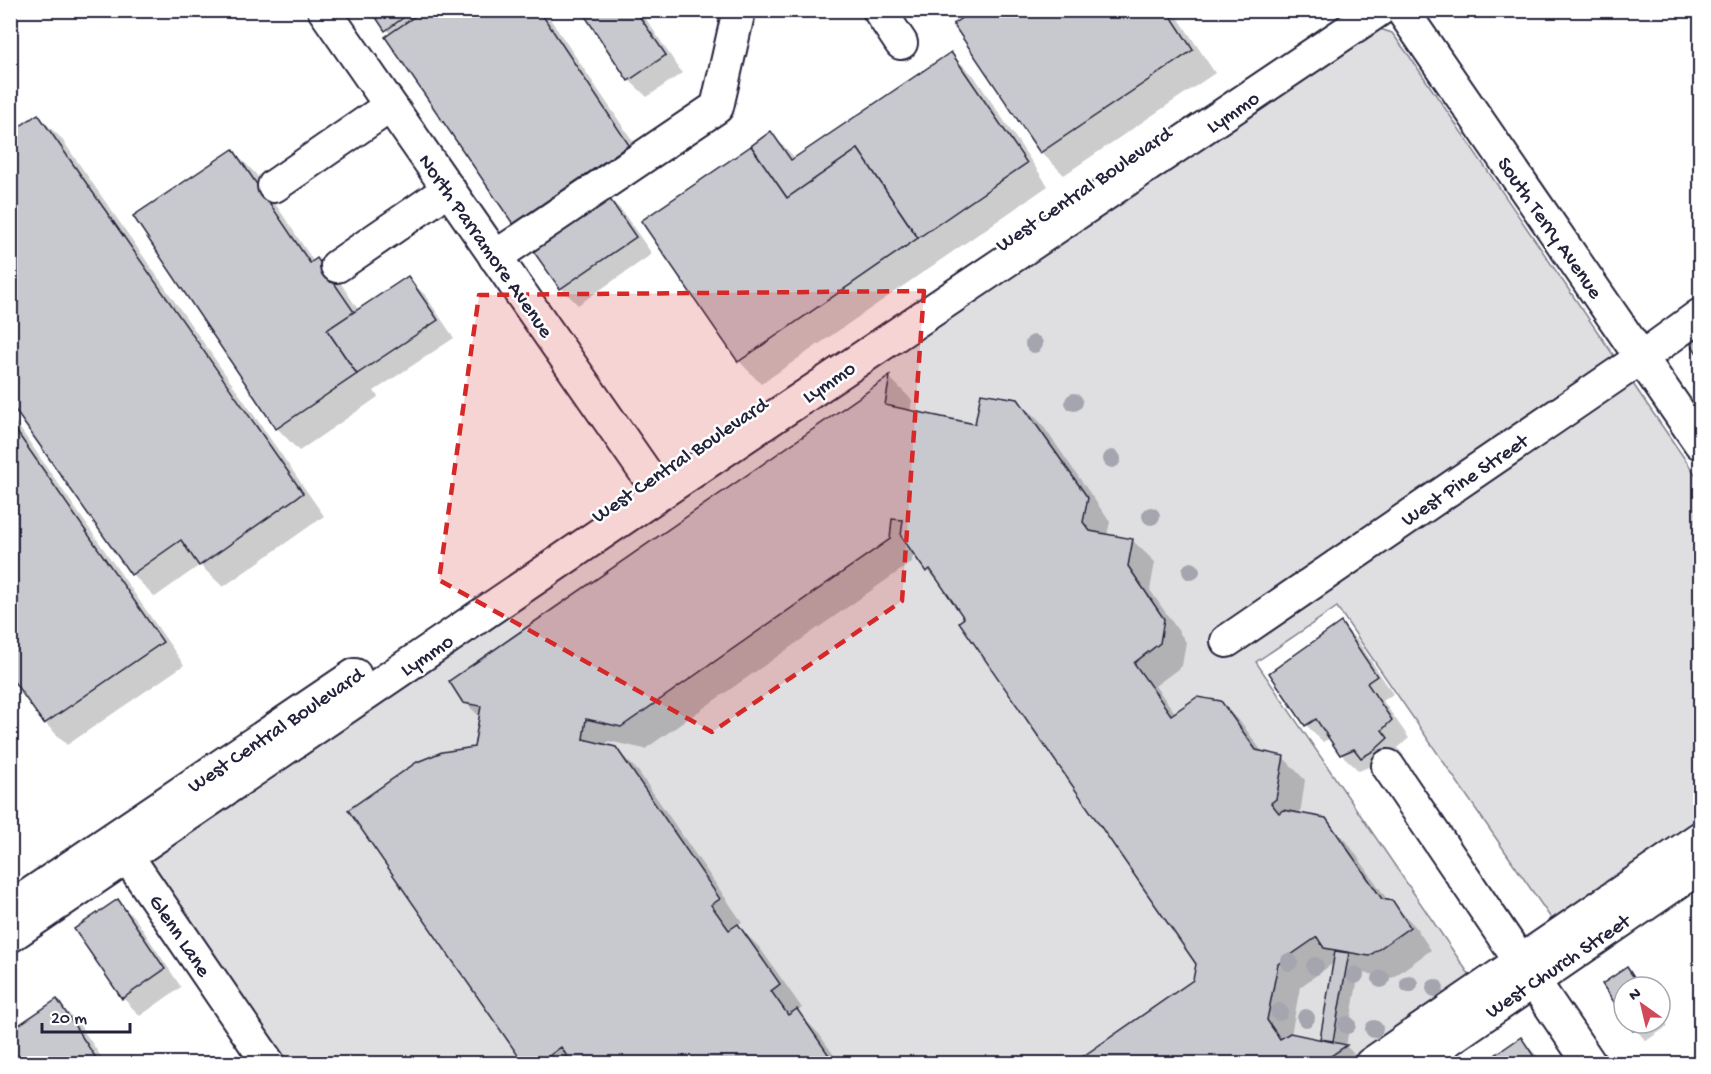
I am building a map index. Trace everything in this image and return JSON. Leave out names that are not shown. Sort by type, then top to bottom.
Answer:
[{"type":"street","name":"North Parramore Avenue","points":[[324,10],[650,479]]},
{"type":"street","points":[[495,257],[717,107],[739,10]]},
{"type":"street","points":[[879,10],[901,44]]},
{"type":"street","name":"West Central Boulevard","points":[[10,908],[120,847],[650,479],[1348,10]]},
{"type":"street","name":"Lymmo","points":[[10,936],[120,847],[618,522],[1379,10]]},
{"type":"street","name":"South Terry Avenue","points":[[1402,10],[1701,443]]},
{"type":"street","points":[[274,186],[390,106]]},
{"type":"street","points":[[337,266],[449,189]]},
{"type":"street","name":"West Pine Street","points":[[1227,641],[1701,315]]},
{"type":"street","points":[[1388,766],[1590,1064]]},
{"type":"street","points":[[1371,1064],[1527,972],[1701,838]]},
{"type":"street","name":"Glenn Lane","points":[[120,847],[269,1064]]},
{"type":"street","name":"West Church Street","points":[[1413,1064],[1527,972],[1701,867]]},
{"type":"highlighted area","points":[[924,291],[902,601],[712,732],[439,580],[479,295]]},
{"type":"shaded area","points":[[1377,28],[1392,33],[1410,57],[1700,481],[1700,829],[1557,927],[1337,607],[1256,662],[1475,983],[1358,1063],[287,1063],[154,870],[148,860],[149,851]]},
{"type":"building","points":[[371,10],[414,10],[385,31]]},
{"type":"building","points":[[424,10],[539,10],[629,145],[513,224],[385,37]]},
{"type":"building","points":[[581,10],[635,10],[666,55],[628,81]]},
{"type":"building","points":[[973,10],[1167,10],[1193,50],[1040,153],[953,24]]},
{"type":"building","points":[[951,52],[1027,163],[918,238],[858,149],[787,198],[751,146],[771,131],[791,160]]},
{"type":"building","points":[[38,114],[303,493],[199,566],[181,540],[131,575],[10,403],[10,133]]},
{"type":"building","points":[[751,146],[787,198],[858,149],[918,238],[738,362],[641,221]]},
{"type":"building","points":[[233,149],[310,263],[317,258],[354,312],[327,330],[357,374],[276,429],[133,216]]},
{"type":"building","points":[[605,192],[636,237],[560,289],[529,245]]},
{"type":"building","points":[[408,276],[438,320],[357,374],[327,330]]},
{"type":"building","points":[[1700,337],[1700,358],[1691,344]]},
{"type":"building","points":[[890,376],[885,405],[975,424],[981,393],[1018,399],[1088,498],[1083,522],[1090,531],[1133,539],[1128,566],[1164,619],[1160,643],[1134,663],[1171,715],[1197,697],[1221,701],[1256,750],[1284,756],[1276,799],[1271,803],[1279,813],[1283,810],[1326,818],[1382,899],[1393,901],[1410,927],[1369,956],[1324,948],[1317,937],[1278,964],[1267,1020],[1280,1039],[1290,1033],[1347,1045],[1319,1064],[1072,1064],[1193,980],[1196,964],[959,622],[964,618],[930,569],[926,572],[901,536],[903,520],[892,519],[890,539],[621,727],[586,719],[583,739],[616,747],[720,899],[711,905],[729,930],[738,924],[780,984],[771,991],[788,1015],[797,1009],[835,1064],[572,1064],[561,1047],[538,1064],[524,1064],[348,810],[417,762],[442,752],[474,747],[481,706],[463,703],[449,681]]},
{"type":"building","points":[[10,422],[163,642],[44,724],[10,676]]},
{"type":"building","points":[[1341,622],[1377,676],[1367,683],[1392,720],[1382,730],[1388,738],[1375,750],[1361,758],[1354,749],[1340,755],[1316,719],[1305,726],[1269,673]]},
{"type":"building","points":[[118,899],[165,969],[122,999],[74,929]]},
{"type":"building","points":[[1335,951],[1349,953],[1333,1041],[1320,1039]]},
{"type":"building","points":[[1627,967],[1632,975],[1615,975]]},
{"type":"building","points":[[1612,977],[1612,999],[1602,984]]},
{"type":"building","points":[[57,999],[100,1064],[10,1064],[10,1031]]},
{"type":"building","points":[[1521,1037],[1539,1064],[1482,1064]]}]
